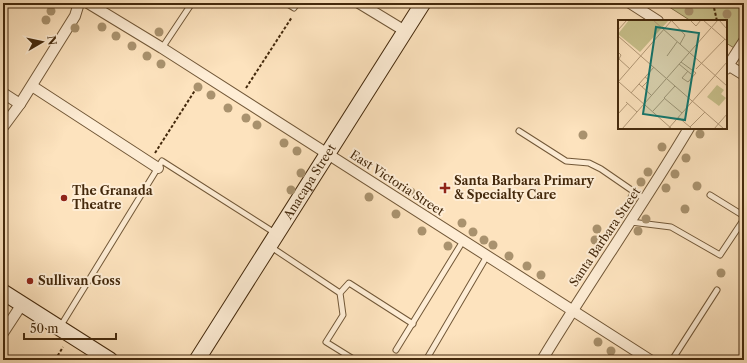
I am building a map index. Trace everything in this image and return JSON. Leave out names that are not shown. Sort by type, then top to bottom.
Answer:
[{"type":"street","points":[[3,127],[32,86],[76,16],[79,3]]},
{"type":"street","name":"East Victoria Street","points":[[88,3],[162,48],[650,360]]},
{"type":"street","points":[[359,3],[405,31]]},
{"type":"street","name":"Anacapa Street","points":[[197,360],[423,3]]},
{"type":"street","points":[[630,3],[656,20]]},
{"type":"street","points":[[744,41],[727,66],[744,76]]},
{"type":"street","points":[[32,86],[153,165]]},
{"type":"street","points":[[3,93],[20,104]]},
{"type":"street","name":"Santa Barbara Street","points":[[542,360],[572,310],[646,200],[689,129]]},
{"type":"street","points":[[3,292],[110,360]]},
{"type":"street","points":[[3,333],[22,304]]},
{"type":"lane","points":[[162,48],[192,3]]},
{"type":"lane","points":[[286,3],[294,8],[297,3]]},
{"type":"lane","points":[[519,131],[566,161],[589,163],[601,169],[646,200]]},
{"type":"lane","points":[[59,328],[153,165],[162,161],[273,240],[340,293],[343,315],[326,342],[354,360]]},
{"type":"lane","points":[[710,195],[744,216]]},
{"type":"lane","points":[[631,222],[671,227],[720,255],[744,219]]},
{"type":"lane","points":[[396,350],[413,324],[462,240]]},
{"type":"lane","points":[[426,360],[487,256]]},
{"type":"lane","points":[[340,293],[349,283],[413,324]]},
{"type":"lane","points":[[672,360],[717,290]]},
{"type":"path","points":[[713,3],[717,20]]},
{"type":"path","points":[[239,98],[293,16]]},
{"type":"path","points":[[153,165],[205,76]]},
{"type":"path","points":[[55,360],[64,346]]},
{"type":"shaded area","points":[[663,3],[744,3],[744,54],[727,44],[727,20],[689,20]]},
{"type":"place","name":"Santa Barbara Primary & Specialty Care","points":[[445,188]]},
{"type":"place","name":"The Granada Theatre","points":[[64,198]]},
{"type":"place","name":"Sullivan Goss","points":[[30,281]]}]
